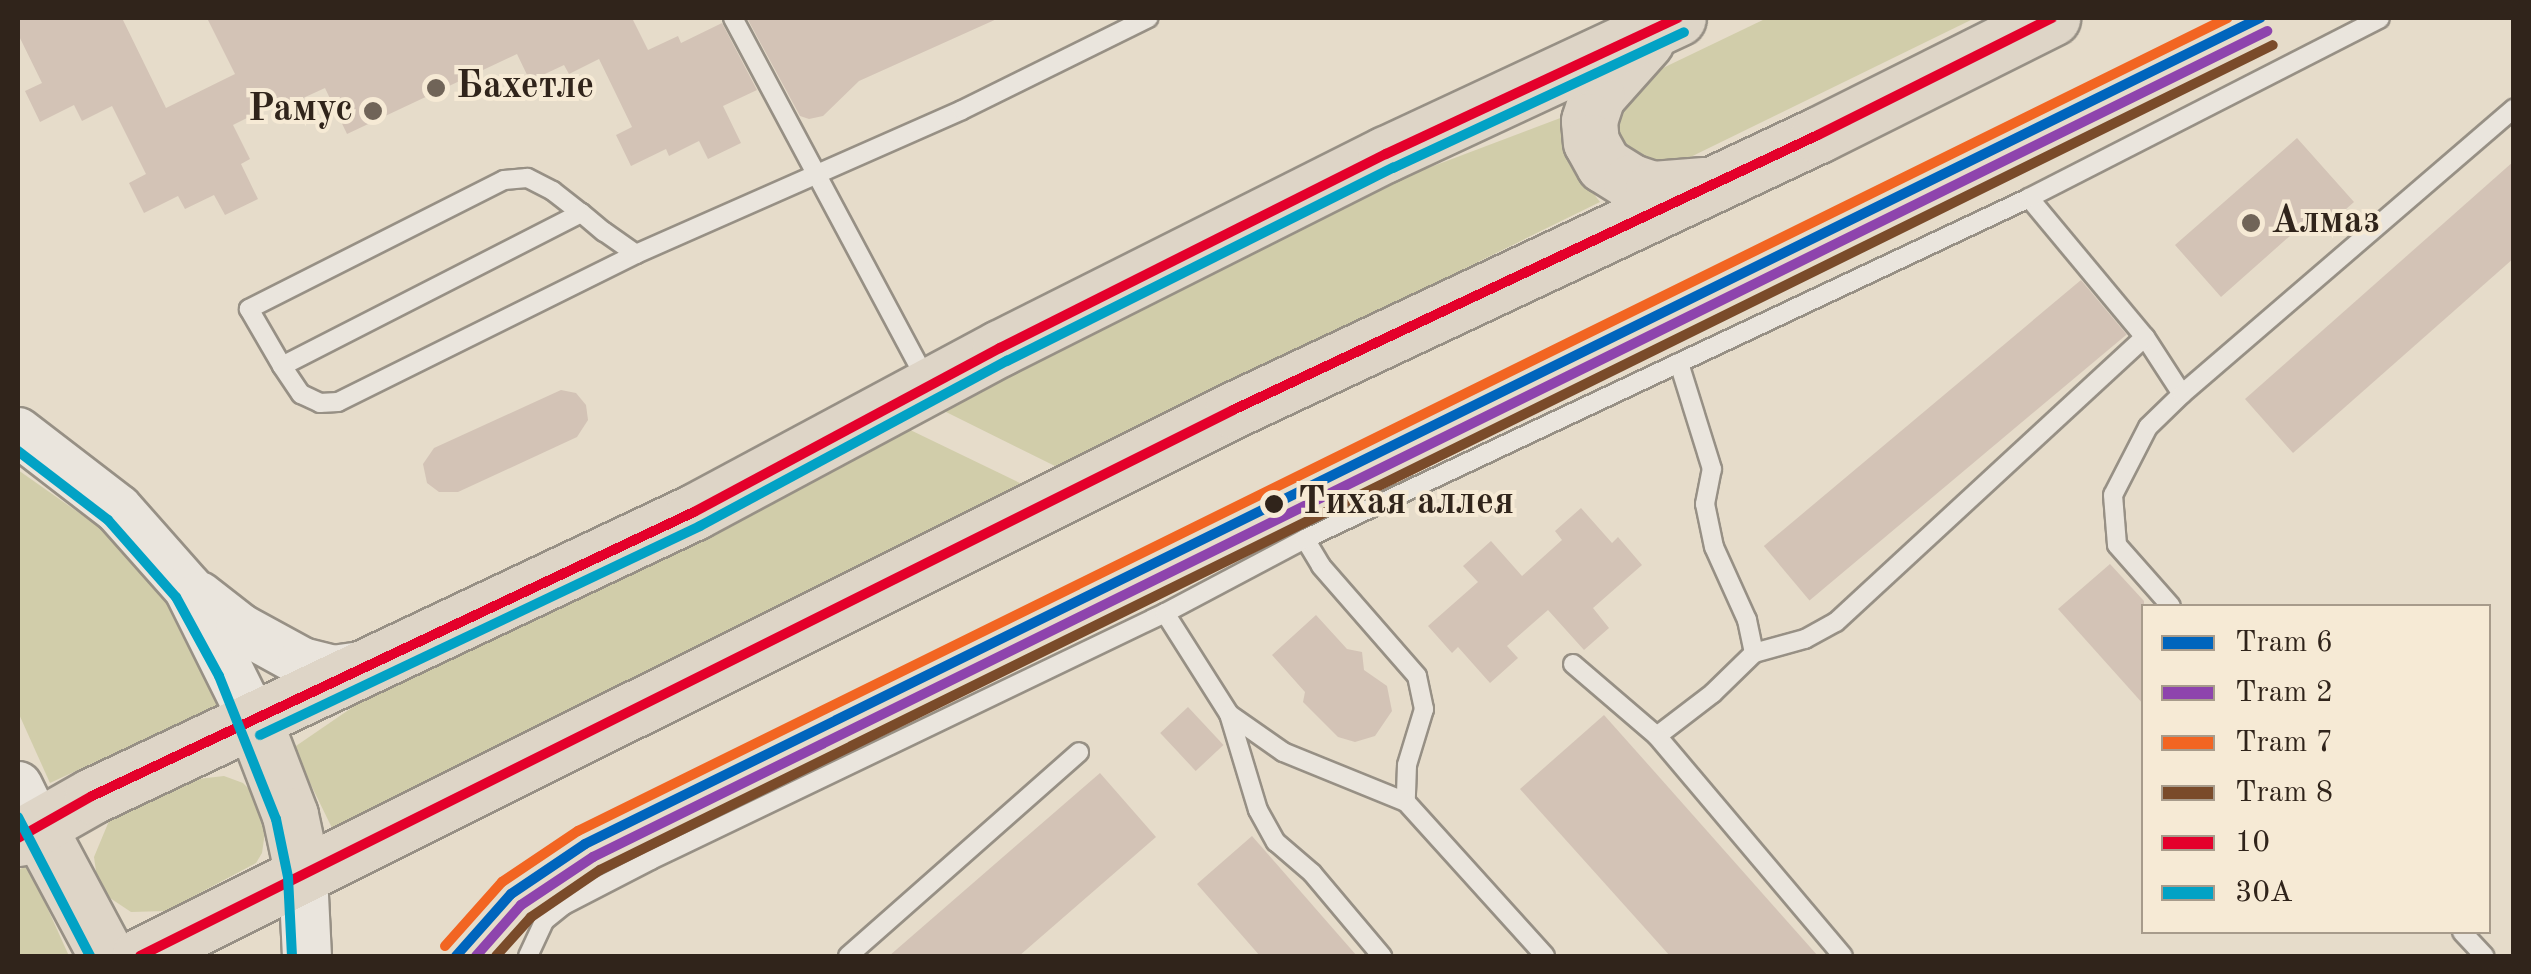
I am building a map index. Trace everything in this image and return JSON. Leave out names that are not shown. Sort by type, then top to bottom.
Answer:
[{"type":"main road","points":[[140,956],[1233,410],[1714,184],[2052,18]]},
{"type":"main road","points":[[1668,22],[1597,96],[1589,121],[1590,142],[1604,165],[1631,182],[1653,189],[1714,184]]},
{"type":"main road","points":[[107,956],[24,817],[92,796],[694,512],[1386,154],[1668,22]]},
{"type":"main road","points":[[27,442],[118,509],[188,588],[240,628],[289,656],[333,670],[366,666]]},
{"type":"main road","points":[[188,588],[254,721],[290,815],[303,874],[307,956]]},
{"type":"lane","points":[[734,18],[815,175],[896,317],[930,388]]},
{"type":"lane","points":[[636,254],[527,178],[504,180],[250,309],[301,394],[320,402],[338,402],[636,254],[962,110],[1148,18]]},
{"type":"lane","points":[[528,956],[544,921],[564,905],[1165,613],[1305,540],[2029,198],[2380,18]]},
{"type":"lane","points":[[2170,604],[2117,545],[2113,496],[2148,428],[2182,394],[2514,108]]},
{"type":"lane","points":[[2029,198],[2144,336],[2182,394]]},
{"type":"lane","points":[[282,366],[581,213]]},
{"type":"lane","points":[[1657,736],[1714,693],[1754,653],[1805,639],[1836,622],[2144,336]]},
{"type":"lane","points":[[1679,362],[1712,469],[1705,504],[1714,547],[1747,620],[1754,653]]},
{"type":"lane","points":[[1305,540],[1320,566],[1417,676],[1424,709],[1407,766],[1406,802]]},
{"type":"lane","points":[[1165,613],[1228,714],[1252,795],[1276,842],[1312,872],[1382,956]]},
{"type":"lane","points":[[1573,664],[1657,736],[1842,956]]},
{"type":"lane","points":[[1228,714],[1283,752],[1406,802],[1545,956]]},
{"type":"lane","points":[[848,956],[1079,752]]},
{"type":"lane","points":[[2464,934],[2484,956]]},
{"type":"shaded area","points":[[1767,18],[1975,18],[1668,168],[1618,148],[1615,100],[1640,79]]},
{"type":"shaded area","points":[[1563,117],[1571,164],[1600,202],[1059,468],[940,409],[1399,179]]},
{"type":"shaded area","points":[[902,426],[1024,485],[332,828],[293,748],[366,698]]},
{"type":"shaded area","points":[[18,470],[102,529],[161,592],[188,633],[222,703],[50,783],[18,712]]},
{"type":"shaded area","points":[[224,776],[243,783],[256,796],[266,825],[262,853],[256,863],[166,911],[131,912],[110,898],[97,878],[94,857],[109,821],[189,780]]},
{"type":"shaded area","points":[[28,865],[69,956],[18,956],[18,870]]},
{"type":"building","points":[[18,18],[122,18],[166,108],[235,74],[207,18],[632,18],[648,50],[678,36],[681,43],[722,23],[757,90],[723,106],[741,143],[708,159],[699,141],[669,156],[666,149],[631,166],[616,135],[632,127],[599,59],[569,74],[564,65],[530,81],[517,54],[347,134],[325,88],[290,104],[287,98],[233,125],[250,159],[241,164],[258,199],[225,215],[214,195],[185,209],[178,196],[144,213],[129,183],[146,174],[112,106],[82,121],[74,105],[40,122],[25,91],[42,83],[18,34]]},
{"type":"building","points":[[747,18],[999,18],[859,81],[823,116],[809,119],[800,116]]},
{"type":"building","points":[[2297,138],[2354,202],[2320,232],[2309,219],[2221,297],[2175,245]]},
{"type":"building","points":[[2514,161],[2514,258],[2293,453],[2245,399]]},
{"type":"building","points":[[2081,280],[2127,334],[1809,601],[1764,546]]},
{"type":"building","points":[[561,390],[576,393],[586,405],[588,420],[577,437],[458,492],[439,492],[427,483],[423,464],[434,448]]},
{"type":"building","points":[[1581,508],[1612,543],[1618,537],[1642,565],[1593,608],[1609,628],[1584,650],[1548,610],[1507,646],[1518,658],[1490,683],[1458,647],[1452,653],[1428,626],[1478,582],[1463,566],[1491,541],[1522,576],[1562,540],[1555,531]]},
{"type":"building","points":[[2110,564],[2144,601],[2141,702],[2058,609]]},
{"type":"building","points":[[1316,615],[1347,649],[1362,652],[1364,670],[1387,686],[1392,711],[1375,736],[1355,742],[1338,737],[1303,702],[1305,692],[1272,655]]},
{"type":"building","points":[[1188,707],[1223,745],[1196,771],[1160,733]]},
{"type":"building","points":[[1604,715],[1818,956],[1670,956],[1520,789]]},
{"type":"building","points":[[1100,773],[1156,837],[1019,956],[889,956]]},
{"type":"building","points":[[1252,836],[1357,956],[1260,956],[1197,884]]},
{"type":"tram line","name":"7","points":[[445,946],[502,882],[578,831],[2227,18]]},
{"type":"tram line","name":"6","points":[[456,956],[511,894],[585,844],[2260,18]]},
{"type":"tram line","name":"2","points":[[476,956],[521,905],[593,857],[2267,31]]},
{"type":"tram line","name":"8","points":[[496,956],[531,917],[600,870],[2273,45]]},
{"type":"transit line","name":"10","points":[[18,838],[92,796],[694,512],[1000,348],[1386,154],[1678,18]]},
{"type":"transit line","name":"10","points":[[140,956],[1233,410],[1818,135],[2052,18]]},
{"type":"transit line","name":"30А","points":[[260,735],[700,526],[1007,361],[1393,168],[1684,32]]},
{"type":"transit line","name":"30А","points":[[18,451],[108,520],[176,597],[219,676],[276,819],[288,877],[292,956]]},
{"type":"transit line","name":"30А","points":[[18,817],[90,956]]},
{"type":"place","name":"Бахетле","points":[[436,88]]},
{"type":"place","name":"Рамус","points":[[373,111]]},
{"type":"place","name":"Алмаз","points":[[2251,223]]},
{"type":"place","name":"Тихая аллея","points":[[1274,504]]}]
